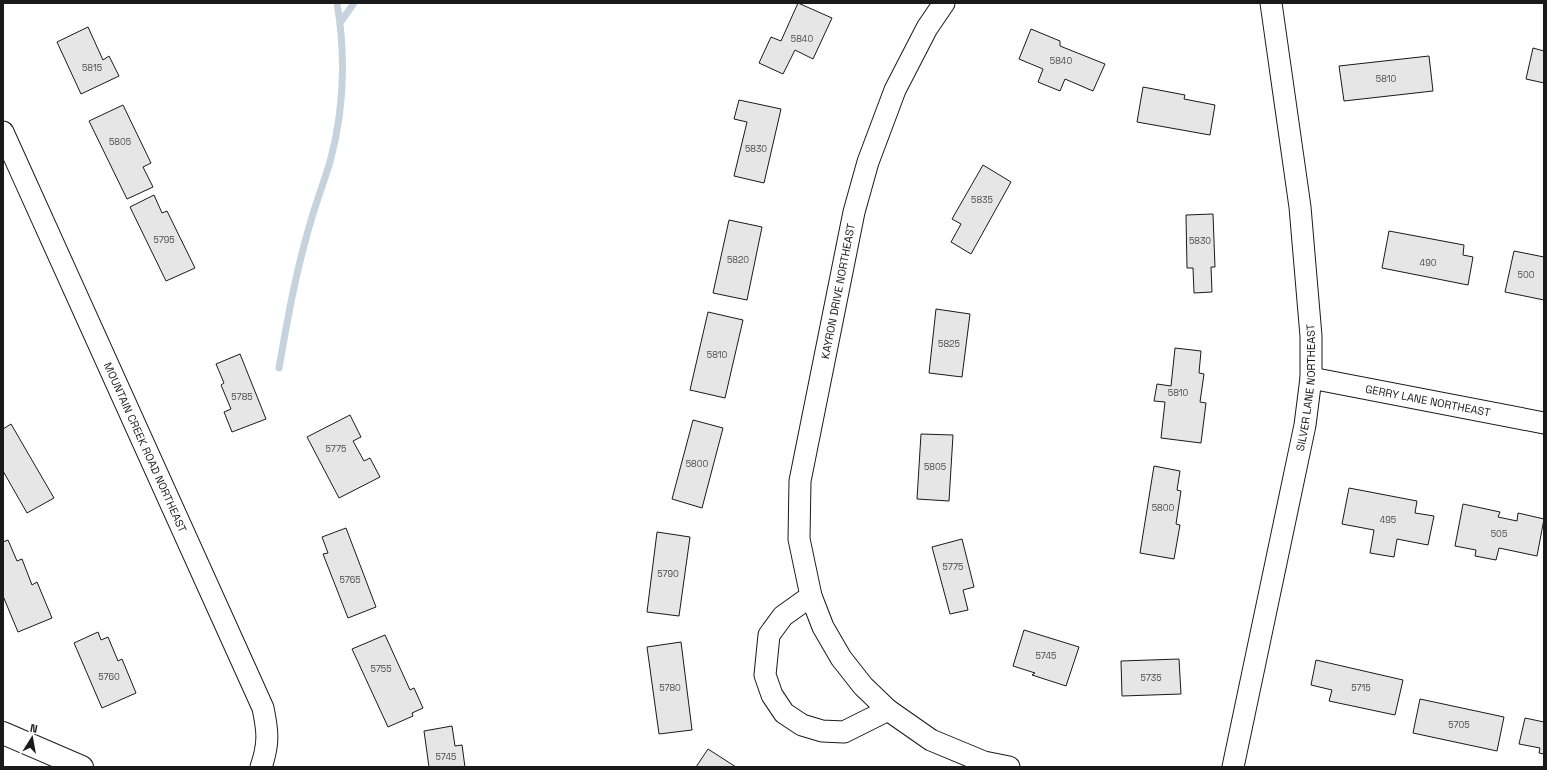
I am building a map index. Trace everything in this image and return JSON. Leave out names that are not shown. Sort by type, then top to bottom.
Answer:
[{"type":"highway","points":[[3,733],[82,767]]},
{"type":"street","name":"KAYRON DRIVE NORTHEAST","points":[[944,3],[927,28],[895,90],[868,162],[854,212],[800,481],[799,539],[811,596],[823,627],[841,658],[863,686],[888,710],[931,740],[984,762],[1009,767]]},
{"type":"street","name":"SILVER LANE NORTHEAST","points":[[1233,767],[1305,425],[1311,378],[1311,336],[1300,207],[1271,3]]},
{"type":"street","name":"MOUNTAIN CREEK ROAD NORTHEAST","points":[[3,132],[263,708],[268,730],[266,751],[261,767]]},
{"type":"street","name":"GERRY LANE NORTHEAST","points":[[1311,378],[1544,423]]},
{"type":"street","points":[[811,596],[783,616],[769,635],[765,675],[772,695],[784,713],[802,725],[822,731],[844,732],[888,710]]},
{"type":"building","points":[[798,3],[832,18],[813,59],[795,50],[783,74],[759,63],[771,37],[781,41]]},
{"type":"building","points":[[88,27],[103,60],[109,56],[119,76],[81,94],[57,42]]},
{"type":"building","points":[[1031,29],[1060,41],[1060,46],[1105,64],[1093,91],[1065,79],[1060,91],[1038,82],[1043,69],[1019,59]]},
{"type":"building","points":[[1533,48],[1544,51],[1544,83],[1526,79]]},
{"type":"building","points":[[1429,56],[1433,91],[1344,101],[1339,66]]},
{"type":"building","points":[[1143,87],[1185,95],[1184,99],[1215,105],[1210,135],[1137,122]]},
{"type":"building","points":[[739,100],[781,109],[764,183],[734,176],[747,122],[734,119]]},
{"type":"building","points":[[123,105],[151,163],[143,167],[153,187],[127,199],[89,121]]},
{"type":"building","points":[[983,165],[1011,182],[971,254],[951,242],[961,224],[952,219]]},
{"type":"building","points":[[154,195],[162,213],[167,211],[195,268],[166,281],[130,207]]},
{"type":"building","points":[[1213,214],[1215,267],[1211,267],[1212,292],[1194,293],[1193,268],[1187,268],[1186,215]]},
{"type":"building","points":[[729,220],[762,227],[747,300],[713,293]]},
{"type":"building","points":[[1389,231],[1464,245],[1463,255],[1473,257],[1468,285],[1382,268]]},
{"type":"building","points":[[1514,251],[1544,257],[1544,300],[1505,292]]},
{"type":"building","points":[[936,309],[970,314],[962,377],[929,373]]},
{"type":"building","points":[[708,312],[743,320],[725,398],[690,390]]},
{"type":"building","points":[[1175,348],[1201,351],[1199,373],[1204,374],[1200,402],[1206,403],[1201,443],[1161,438],[1165,402],[1154,401],[1157,384],[1171,386]]},
{"type":"building","points":[[240,354],[266,419],[232,432],[224,412],[231,409],[221,385],[224,383],[216,364]]},
{"type":"building","points":[[350,415],[361,437],[353,441],[364,461],[370,458],[380,477],[339,498],[307,437]]},
{"type":"building","points":[[693,420],[723,428],[702,508],[672,499]]},
{"type":"building","points":[[11,424],[54,498],[27,513],[3,471],[3,429]]},
{"type":"building","points":[[921,434],[953,435],[949,501],[917,499]]},
{"type":"building","points":[[1154,466],[1180,471],[1177,490],[1181,491],[1176,524],[1180,525],[1174,559],[1140,553]]},
{"type":"building","points":[[1349,488],[1417,501],[1415,513],[1434,516],[1428,545],[1397,539],[1394,557],[1370,553],[1374,530],[1342,524]]},
{"type":"building","points":[[1463,504],[1500,512],[1498,517],[1517,521],[1518,513],[1544,519],[1537,556],[1499,548],[1496,560],[1475,556],[1476,550],[1455,546]]},
{"type":"building","points":[[346,528],[376,607],[348,618],[323,554],[328,553],[322,537]]},
{"type":"building","points":[[657,532],[690,537],[679,616],[647,612]]},
{"type":"building","points":[[962,539],[974,587],[963,590],[968,610],[950,614],[932,547]]},
{"type":"building","points":[[8,540],[17,561],[22,559],[32,585],[37,582],[52,618],[18,632],[3,596],[3,542]]},
{"type":"building","points":[[1024,630],[1079,647],[1066,686],[1032,675],[1035,673],[1013,666]]},
{"type":"building","points":[[98,632],[101,640],[108,637],[118,661],[122,659],[136,693],[102,708],[74,643]]},
{"type":"building","points":[[385,635],[410,690],[414,688],[423,708],[412,713],[413,716],[388,727],[352,649]]},
{"type":"building","points":[[681,642],[692,730],[659,734],[647,647]]},
{"type":"building","points":[[1179,659],[1181,694],[1122,696],[1121,661]]},
{"type":"building","points":[[1316,660],[1403,680],[1395,715],[1329,701],[1332,690],[1311,685]]},
{"type":"building","points":[[1420,699],[1504,717],[1497,751],[1413,733]]},
{"type":"building","points":[[1525,718],[1544,722],[1544,754],[1539,753],[1540,748],[1519,744]]},
{"type":"building","points":[[452,726],[455,746],[462,745],[465,767],[429,767],[424,731]]},
{"type":"building","points":[[708,749],[736,767],[696,767]]},
{"type":"waterway","points":[[279,368],[299,265],[310,222],[335,142],[341,103],[342,83],[342,43],[337,3]]},
{"type":"waterway","points":[[340,23],[354,3]]}]
